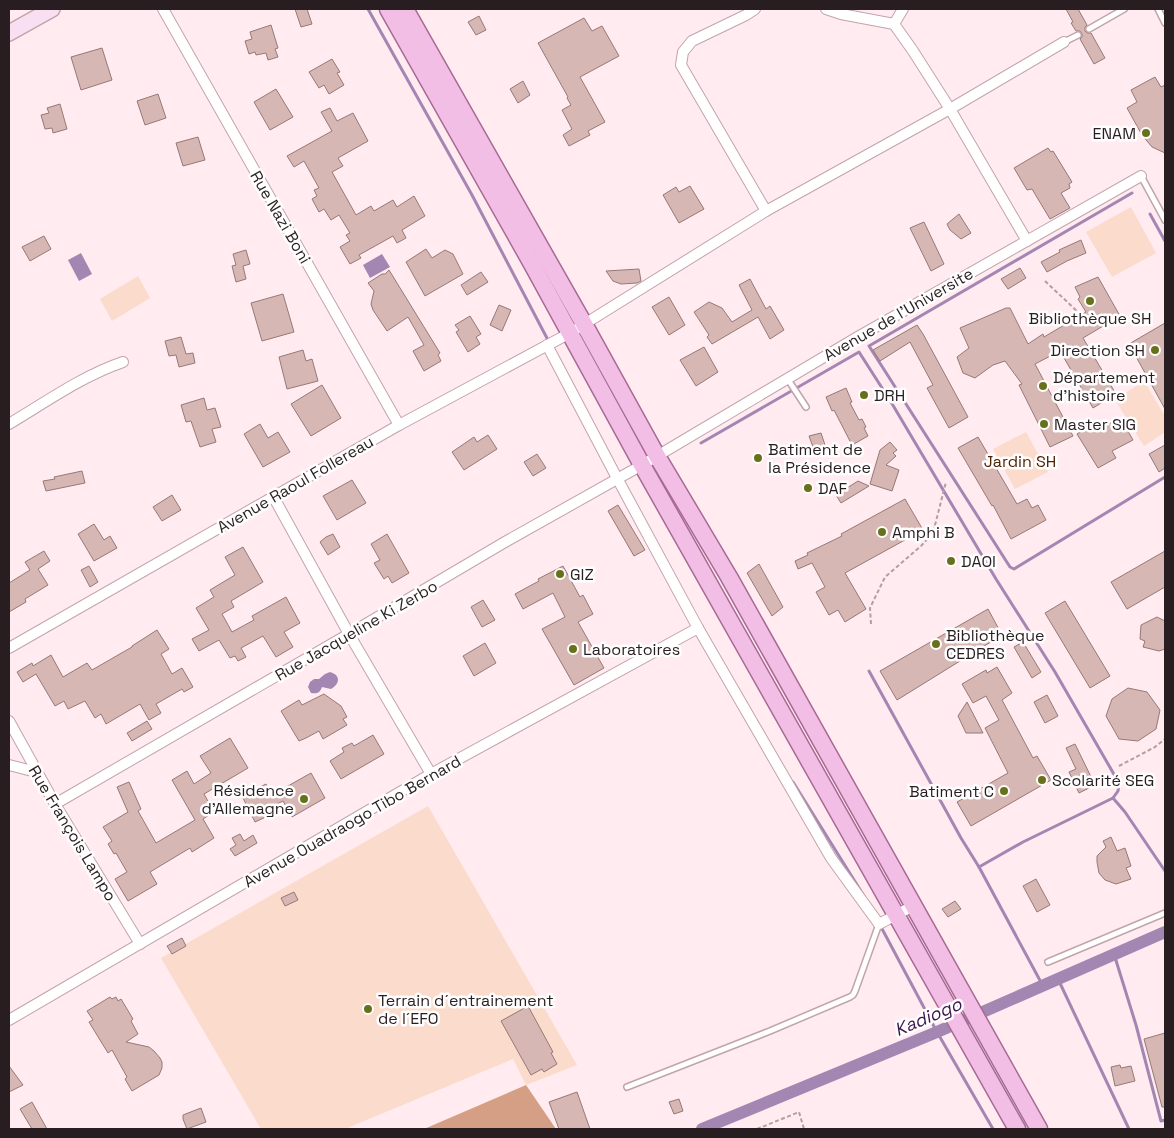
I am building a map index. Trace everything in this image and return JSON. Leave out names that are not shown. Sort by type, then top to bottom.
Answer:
[{"type":"main road","points":[[9,33],[52,9]]},
{"type":"main road","points":[[388,9],[642,465],[1017,1129]]},
{"type":"main road","points":[[405,9],[657,456],[729,577],[1039,1129]]},
{"type":"street","name":"Rue Nazi Boni","points":[[163,9],[399,425]]},
{"type":"street","points":[[755,9],[692,41],[683,52],[681,65],[766,211]]},
{"type":"street","points":[[826,9],[841,14],[894,24],[950,109],[1027,241]]},
{"type":"street","points":[[894,24],[903,9]]},
{"type":"street","name":"Avenue Raoul Follereau","points":[[9,648],[399,425],[570,333],[766,211],[950,109],[1064,42]]},
{"type":"street","name":"Avenue de l'Universite","points":[[657,456],[787,378],[1141,176]]},
{"type":"street","points":[[547,345],[698,628],[831,858],[879,924],[913,906]]},
{"type":"street","points":[[9,424],[84,378],[123,362]]},
{"type":"street","name":"Rue Jacqueline Ki Zerbo","points":[[54,804],[349,634],[504,542],[657,456]]},
{"type":"street","points":[[274,496],[349,634],[431,774]]},
{"type":"street","name":"Avenue Ouadraogo Tibo Bernard","points":[[9,1020],[431,774],[698,628]]},
{"type":"street","name":"Rue François Lampo","points":[[9,721],[54,804],[140,944]]},
{"type":"street","points":[[9,765],[36,772]]},
{"type":"lane","points":[[1089,29],[1124,9]]},
{"type":"lane","points":[[1158,9],[1165,22]]},
{"type":"lane","points":[[1064,42],[1078,35]]},
{"type":"lane","points":[[1141,176],[1165,220]]},
{"type":"lane","points":[[787,378],[806,408]]},
{"type":"lane","points":[[1048,962],[1165,912]]},
{"type":"lane","points":[[627,1087],[770,1031],[850,997],[855,991],[879,924]]},
{"type":"path","points":[[1045,281],[1080,314]]},
{"type":"path","points":[[871,624],[870,608],[884,577],[921,546],[933,533],[946,482]]},
{"type":"path","points":[[1119,766],[1155,747],[1165,739]]},
{"type":"path","points":[[758,1129],[799,1112],[804,1129]]},
{"type":"green space","points":[[1131,207],[1156,253],[1112,277],[1086,232]]},
{"type":"green space","points":[[138,276],[150,298],[112,321],[100,299]]},
{"type":"green space","points":[[1144,381],[1165,416],[1165,432],[1144,446],[1115,400]]},
{"type":"green space","name":"Jardin SH","points":[[1026,432],[1048,472],[1015,489],[993,449]]},
{"type":"green space","name":"Terrain d´entrainement de l´EFO","points":[[428,806],[577,1065],[526,1085],[513,1059],[345,1129],[261,1129],[161,958]]},
{"type":"shaded area","points":[[81,253],[92,274],[79,281],[68,260]]},
{"type":"shaded area","points":[[382,254],[390,267],[370,278],[363,265]]},
{"type":"shaded area","points":[[330,672],[338,677],[336,685],[331,689],[322,687],[318,693],[311,693],[308,687],[310,682]]},
{"type":"shaded area","points":[[526,1085],[556,1129],[424,1129]]},
{"type":"building","points":[[295,9],[307,9],[312,24],[301,27]]},
{"type":"building","points":[[1066,9],[1078,9],[1087,25],[1085,31],[1091,33],[1105,58],[1094,64],[1080,39],[1082,34],[1080,31],[1076,31]]},
{"type":"building","points":[[479,16],[486,30],[476,35],[468,22]]},
{"type":"building","points":[[584,18],[592,31],[602,26],[619,56],[580,77],[605,122],[588,131],[590,135],[569,146],[563,135],[572,129],[562,110],[571,105],[538,43]]},
{"type":"building","points":[[271,25],[278,48],[275,49],[278,57],[268,60],[266,53],[256,55],[255,52],[249,54],[245,41],[252,39],[250,32]]},
{"type":"building","points":[[102,48],[112,80],[81,90],[71,57]]},
{"type":"building","points":[[332,59],[340,72],[337,73],[344,85],[329,94],[324,85],[319,88],[309,72]]},
{"type":"building","points":[[1155,77],[1161,87],[1165,85],[1165,153],[1152,147],[1142,135],[1127,108],[1137,102],[1131,90]]},
{"type":"building","points":[[523,81],[530,95],[518,103],[510,89]]},
{"type":"building","points":[[276,89],[293,117],[270,130],[254,102]]},
{"type":"building","points":[[158,94],[166,118],[145,125],[137,101]]},
{"type":"building","points":[[60,104],[67,129],[53,133],[52,128],[45,129],[41,115],[49,113],[47,108]]},
{"type":"building","points":[[330,108],[337,121],[353,113],[368,141],[338,158],[343,166],[332,172],[356,215],[371,206],[374,211],[393,200],[397,207],[414,196],[425,216],[402,230],[406,238],[397,243],[393,236],[359,255],[361,258],[350,264],[340,247],[350,241],[346,235],[350,233],[339,215],[331,220],[324,209],[319,212],[312,199],[317,196],[314,190],[319,188],[304,161],[294,167],[287,156],[332,131],[321,112]]},
{"type":"building","points":[[198,137],[205,160],[183,166],[176,143]]},
{"type":"building","points":[[1048,148],[1051,152],[1053,151],[1072,182],[1069,184],[1070,188],[1061,193],[1070,208],[1050,219],[1032,189],[1027,190],[1014,168]]},
{"type":"building","points":[[690,186],[704,209],[679,223],[663,195],[676,187],[679,192]]},
{"type":"building","points":[[959,214],[971,233],[961,239],[950,230],[947,224]]},
{"type":"building","points":[[924,222],[944,264],[931,271],[910,228]]},
{"type":"building","points":[[44,236],[51,249],[30,261],[22,247]]},
{"type":"building","points":[[1081,240],[1086,253],[1047,272],[1041,262],[1060,252],[1059,250]]},
{"type":"building","points":[[426,249],[432,258],[445,250],[453,254],[463,274],[425,296],[406,262]]},
{"type":"building","points":[[246,250],[250,264],[243,266],[246,279],[236,282],[232,266],[236,265],[233,254]]},
{"type":"building","points":[[1020,268],[1026,278],[1008,289],[1001,279]]},
{"type":"building","points":[[639,269],[641,281],[621,284],[613,281],[606,271]]},
{"type":"building","points":[[389,270],[440,353],[438,355],[441,361],[424,371],[413,351],[424,345],[408,317],[387,331],[373,310],[371,304],[374,291],[368,283]]},
{"type":"building","points":[[481,272],[488,282],[467,295],[461,285]]},
{"type":"building","points":[[1098,277],[1120,316],[1083,338],[1116,394],[1093,408],[1060,351],[1035,364],[1073,436],[1050,447],[1019,385],[1022,384],[1005,361],[993,365],[975,378],[963,373],[957,357],[969,348],[960,328],[1010,308],[1028,344],[1043,334],[1044,337],[1086,312],[1078,299],[1080,297],[1075,287]]},
{"type":"building","points":[[750,279],[766,309],[770,306],[784,330],[770,339],[758,317],[712,344],[707,337],[709,335],[694,312],[709,302],[722,308],[732,322],[752,310],[739,285]]},
{"type":"building","points":[[283,294],[294,332],[262,341],[251,303]]},
{"type":"building","points":[[669,297],[685,325],[669,335],[652,307]]},
{"type":"building","points":[[499,305],[511,310],[502,331],[490,325]]},
{"type":"building","points":[[470,316],[481,334],[476,337],[480,344],[468,352],[456,332],[459,330],[455,325]]},
{"type":"building","points":[[1165,323],[1165,409],[1129,344]]},
{"type":"building","points":[[917,325],[968,417],[949,428],[927,388],[933,385],[910,342],[880,361],[873,350]]},
{"type":"building","points":[[181,337],[186,354],[193,353],[195,363],[179,367],[176,355],[169,356],[165,341]]},
{"type":"building","points":[[704,347],[718,372],[696,386],[680,360]]},
{"type":"building","points":[[303,350],[306,361],[312,359],[318,381],[287,389],[279,357]]},
{"type":"building","points":[[322,385],[341,418],[311,436],[291,404]]},
{"type":"building","points":[[846,388],[852,402],[850,403],[859,420],[862,419],[868,436],[852,445],[826,397]]},
{"type":"building","points":[[204,398],[207,410],[215,408],[221,427],[212,429],[216,442],[200,447],[191,421],[186,422],[181,405]]},
{"type":"building","points":[[1121,419],[1133,440],[1112,451],[1116,458],[1098,468],[1077,434],[1096,423],[1098,428]]},
{"type":"building","points":[[260,424],[268,438],[278,432],[290,452],[263,467],[244,434]]},
{"type":"building","points":[[821,433],[825,445],[813,447],[809,436]]},
{"type":"building","points":[[488,435],[497,449],[464,470],[452,452],[474,437],[477,442]]},
{"type":"building","points":[[978,437],[1017,504],[1027,499],[1032,508],[1038,505],[1046,520],[1011,539],[993,505],[958,448]]},
{"type":"building","points":[[890,442],[897,450],[893,453],[896,456],[886,465],[899,470],[892,491],[870,484],[880,450]]},
{"type":"building","points":[[1165,445],[1165,468],[1159,472],[1149,454]]},
{"type":"building","points":[[537,454],[546,468],[533,476],[524,462]]},
{"type":"building","points":[[82,471],[85,483],[46,491],[43,481]]},
{"type":"building","points":[[352,480],[366,503],[337,520],[323,496]]},
{"type":"building","points":[[858,481],[869,486],[841,503],[836,495]]},
{"type":"building","points":[[172,495],[181,510],[162,521],[153,507]]},
{"type":"building","points":[[905,499],[923,530],[845,573],[866,609],[845,622],[838,610],[829,615],[816,592],[825,587],[812,563],[798,569],[795,561]]},
{"type":"building","points":[[618,505],[645,550],[634,556],[608,511]]},
{"type":"building","points":[[94,524],[104,540],[110,536],[117,548],[94,561],[78,534]]},
{"type":"building","points":[[333,534],[340,547],[328,555],[320,542]]},
{"type":"building","points":[[387,534],[409,573],[392,583],[388,576],[384,579],[374,563],[380,560],[371,544]]},
{"type":"building","points":[[243,547],[263,582],[231,601],[234,607],[222,614],[232,632],[254,620],[252,616],[286,597],[300,623],[284,632],[293,647],[276,657],[263,636],[241,648],[246,657],[238,661],[235,656],[230,658],[219,640],[199,651],[192,639],[209,630],[196,608],[214,597],[210,590],[235,575],[225,557]]},
{"type":"building","points":[[44,551],[50,561],[38,569],[48,585],[25,599],[26,602],[9,612],[9,583],[30,570],[25,562]]},
{"type":"building","points":[[1165,551],[1165,587],[1127,609],[1111,582]]},
{"type":"building","points":[[759,564],[783,607],[772,616],[747,573]]},
{"type":"building","points":[[89,566],[98,582],[90,587],[81,570]]},
{"type":"building","points":[[563,566],[580,597],[583,595],[593,614],[578,622],[604,668],[574,685],[542,629],[565,617],[553,593],[523,609],[515,594]]},
{"type":"building","points":[[483,600],[495,620],[482,627],[471,607]]},
{"type":"building","points":[[1065,601],[1110,676],[1090,688],[1045,613]]},
{"type":"building","points":[[988,609],[1002,635],[897,700],[880,671]]},
{"type":"building","points":[[1157,617],[1165,621],[1165,649],[1159,651],[1143,647],[1145,641],[1140,639],[1141,625]]},
{"type":"building","points":[[157,630],[169,649],[161,654],[172,674],[182,668],[193,687],[184,692],[182,689],[156,704],[161,713],[149,720],[140,704],[106,724],[101,714],[95,718],[85,701],[68,709],[64,701],[55,706],[36,674],[23,682],[17,672],[32,663],[33,666],[51,655],[63,677],[87,663],[92,670]]},
{"type":"building","points":[[1023,642],[1041,672],[1032,678],[1014,647]]},
{"type":"building","points":[[485,643],[496,663],[474,676],[463,656]]},
{"type":"building","points":[[997,667],[1012,693],[1002,700],[1033,758],[1037,756],[1051,780],[971,826],[957,802],[1008,773],[985,728],[999,720],[986,696],[973,703],[962,684],[986,670],[987,673]]},
{"type":"building","points":[[1128,688],[1147,692],[1160,710],[1156,729],[1138,741],[1119,739],[1106,716],[1112,699]]},
{"type":"building","points":[[324,694],[341,706],[347,717],[343,719],[347,725],[323,739],[319,731],[299,741],[281,711],[299,700],[302,705]]},
{"type":"building","points":[[1047,695],[1058,716],[1045,723],[1034,702]]},
{"type":"building","points":[[967,702],[983,733],[966,733],[958,716]]},
{"type":"building","points":[[147,721],[152,729],[132,741],[127,733]]},
{"type":"building","points":[[373,735],[384,754],[341,779],[330,761],[344,752],[342,748],[352,743],[354,746]]},
{"type":"building","points":[[230,738],[248,768],[204,794],[214,812],[203,819],[214,838],[192,852],[190,848],[150,872],[157,884],[128,901],[115,879],[127,872],[116,853],[114,854],[108,844],[112,841],[103,827],[128,812],[117,787],[129,782],[141,809],[138,811],[156,843],[195,820],[172,780],[187,771],[194,784],[211,773],[200,756]]},
{"type":"building","points":[[1075,744],[1095,785],[1079,793],[1069,772],[1076,769],[1066,748]]},
{"type":"building","points":[[311,773],[325,798],[292,817],[283,801],[265,810],[268,816],[255,822],[242,796],[266,784],[272,795]]},
{"type":"building","points":[[240,834],[244,841],[253,835],[257,843],[235,856],[230,849],[236,845],[232,838]]},
{"type":"building","points":[[1111,837],[1117,851],[1125,848],[1131,866],[1126,868],[1131,879],[1116,884],[1105,880],[1099,873],[1097,862],[1097,856],[1106,847],[1103,841]]},
{"type":"building","points":[[1036,879],[1050,905],[1037,912],[1023,886]]},
{"type":"building","points":[[294,892],[298,900],[285,906],[281,898]]},
{"type":"building","points":[[955,901],[961,909],[948,917],[942,909]]},
{"type":"building","points":[[182,938],[186,946],[172,954],[167,946]]},
{"type":"building","points":[[110,997],[112,999],[116,997],[118,1001],[121,999],[133,1019],[131,1021],[138,1034],[126,1042],[149,1047],[162,1062],[159,1075],[132,1091],[125,1079],[127,1077],[112,1050],[108,1053],[89,1022],[93,1020],[87,1011]]},
{"type":"building","points":[[528,1006],[553,1052],[551,1053],[557,1064],[544,1072],[542,1069],[531,1075],[501,1021]]},
{"type":"building","points":[[1165,1033],[1165,1107],[1162,1107],[1144,1039]]},
{"type":"building","points":[[1120,1065],[1121,1068],[1131,1066],[1135,1081],[1115,1086],[1111,1067]]},
{"type":"building","points":[[9,1066],[23,1085],[9,1092]]},
{"type":"building","points":[[577,1092],[590,1129],[559,1129],[549,1102]]},
{"type":"building","points":[[679,1099],[683,1111],[674,1114],[669,1102]]},
{"type":"building","points":[[32,1102],[47,1129],[32,1129],[20,1109]]},
{"type":"building","points":[[201,1108],[206,1122],[187,1129],[183,1115]]},
{"type":"waterway","points":[[368,9],[472,195],[549,342]]},
{"type":"waterway","points":[[1132,193],[869,346],[1010,567],[1014,569],[1165,477]]},
{"type":"waterway","points":[[1150,214],[1165,241]]},
{"type":"waterway","points":[[701,443],[859,352],[891,402],[996,579],[1055,672],[1119,783],[1118,791],[1113,798],[1023,842],[979,867]]},
{"type":"waterway","points":[[869,671],[961,838],[979,867],[1043,986]]},
{"type":"waterway","points":[[793,782],[864,896]]},
{"type":"waterway","points":[[1113,798],[1125,812],[1165,871]]},
{"type":"waterway","points":[[880,925],[937,1032],[993,1129]]},
{"type":"waterway","name":"Kadiogo","points":[[702,1129],[937,1032],[1165,932]]},
{"type":"waterway","points":[[1114,954],[1136,1025],[1161,1121],[1165,1120]]},
{"type":"waterway","points":[[1058,979],[1129,1129]]},
{"type":"place","name":"ENAM","points":[[1146,133]]},
{"type":"place","name":"Bibliothèque SH","points":[[1090,301]]},
{"type":"place","name":"Direction SH","points":[[1155,350]]},
{"type":"place","name":"Département d'histoire","points":[[1043,386]]},
{"type":"place","name":"DRH","points":[[864,395]]},
{"type":"place","name":"Master SIG","points":[[1044,424]]},
{"type":"place","name":"Batiment de la Présidence","points":[[758,458]]},
{"type":"place","name":"DAF","points":[[808,488]]},
{"type":"place","name":"Amphi B","points":[[882,532]]},
{"type":"place","name":"DAOI","points":[[951,561]]},
{"type":"place","name":"GIZ","points":[[560,574]]},
{"type":"place","name":"Bibliothèque CEDRES","points":[[936,644]]},
{"type":"place","name":"Laboratoires","points":[[573,649]]},
{"type":"place","name":"Scolarité SEG","points":[[1042,780]]},
{"type":"place","name":"Batiment C","points":[[1004,791]]},
{"type":"place","name":"Résidence d'Allemagne","points":[[304,799]]},
{"type":"place","name":"Terrain d´entrainement de l´EFO","points":[[368,1009]]}]
